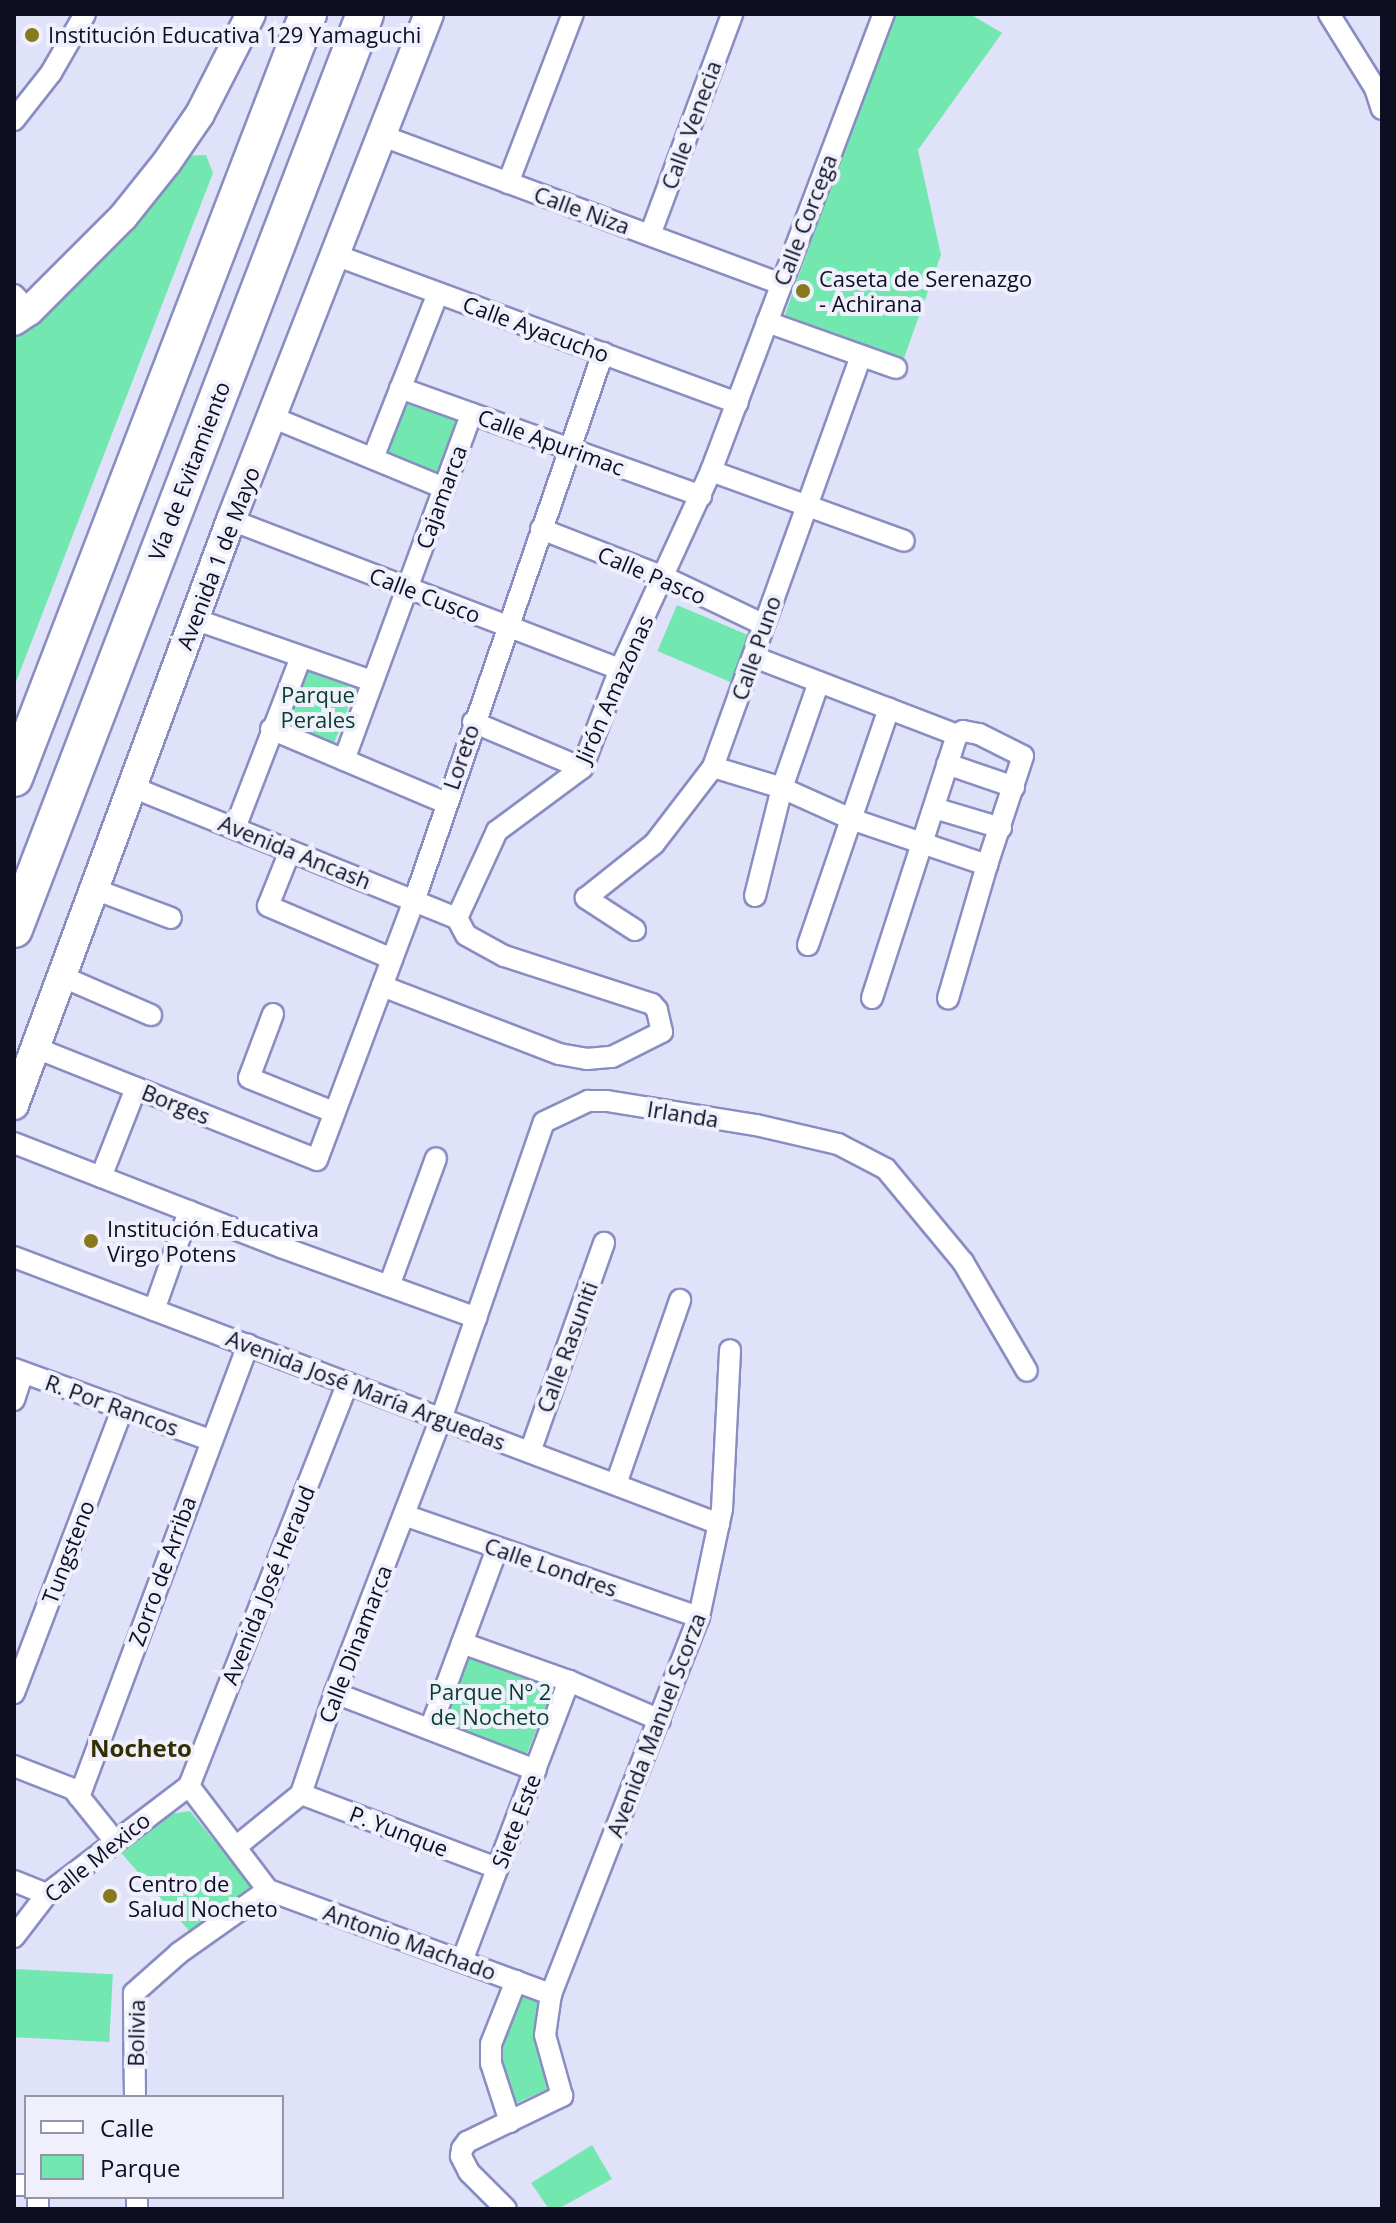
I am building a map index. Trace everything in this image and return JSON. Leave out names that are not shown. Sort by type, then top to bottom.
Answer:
[{"type":"highway","points":[[14,778],[308,14]]},
{"type":"highway","name":"Vía de Evitamiento","points":[[14,929],[365,14]]},
{"type":"street","points":[[14,120],[21,97],[85,14]]},
{"type":"street","points":[[19,309],[123,217],[167,162],[200,114],[251,14]]},
{"type":"street","name":"Avenida 1 de Mayo","points":[[14,1105],[231,520],[274,418],[429,14]]},
{"type":"street","points":[[508,183],[573,14]]},
{"type":"street","name":"Calle Venecia","points":[[650,235],[732,14]]},
{"type":"street","name":"Calle Corcega","points":[[711,471],[884,14]]},
{"type":"street","points":[[1329,14],[1375,88],[1382,109]]},
{"type":"street","name":"Calle Niza","points":[[383,136],[781,284]]},
{"type":"street","name":"Calle Ayacucho","points":[[335,255],[738,403]]},
{"type":"street","points":[[373,458],[438,293]]},
{"type":"street","points":[[767,322],[896,368]]},
{"type":"street","name":"Loreto","points":[[317,1160],[414,901],[506,626],[603,353]]},
{"type":"street","name":"Calle Puno","points":[[635,930],[586,898],[654,844],[713,767],[754,657],[762,624],[810,506],[861,356]]},
{"type":"street","name":"Calle Apurimac","points":[[400,388],[701,496]]},
{"type":"street","name":"Cajamarca","points":[[344,760],[471,414]]},
{"type":"street","points":[[274,418],[444,488]]},
{"type":"street","points":[[711,471],[904,541]]},
{"type":"street","name":"Jirón Amazonas","points":[[457,918],[497,831],[582,768],[620,669],[711,471]]},
{"type":"street","name":"Calle Cusco","points":[[231,520],[620,669]]},
{"type":"street","name":"Calle Pasco","points":[[541,529],[664,577],[762,624]]},
{"type":"street","points":[[194,619],[372,681]]},
{"type":"street","points":[[235,828],[301,657]]},
{"type":"street","points":[[754,657],[957,735]]},
{"type":"street","points":[[755,896],[782,788],[819,682]]},
{"type":"street","points":[[808,945],[889,709]]},
{"type":"street","points":[[473,722],[582,768]]},
{"type":"street","points":[[271,729],[446,803]]},
{"type":"street","points":[[872,998],[947,764],[957,735],[963,731],[979,734],[1023,756],[948,998]]},
{"type":"street","points":[[947,764],[1014,787]]},
{"type":"street","points":[[713,767],[782,788],[851,819],[987,865]]},
{"type":"street","name":"Avenida Ancash","points":[[132,787],[457,918]]},
{"type":"street","points":[[934,808],[1001,828]]},
{"type":"street","points":[[290,851],[268,906],[392,959]]},
{"type":"street","points":[[94,889],[171,918]]},
{"type":"street","points":[[382,986],[559,1054],[587,1059],[612,1057],[662,1032],[657,1010],[652,1004],[553,973],[484,946],[466,935],[457,918]]},
{"type":"street","points":[[63,977],[151,1015]]},
{"type":"street","points":[[273,1014],[249,1078],[333,1112]]},
{"type":"street","name":"Borges","points":[[36,1048],[317,1160]]},
{"type":"street","points":[[101,1177],[136,1088]]},
{"type":"street","name":"Irlanda","points":[[441,1419],[544,1122],[588,1101],[607,1101],[756,1125],[838,1144],[886,1169],[963,1262],[1027,1371]]},
{"type":"street","points":[[14,1143],[477,1318]]},
{"type":"street","points":[[389,1286],[436,1158]]},
{"type":"street","points":[[154,1310],[189,1211]]},
{"type":"street","name":"Calle Rasuniti","points":[[530,1452],[604,1243]]},
{"type":"street","name":"Avenida José María Arguedas","points":[[14,1257],[719,1524]]},
{"type":"street","points":[[616,1484],[680,1300]]},
{"type":"street","name":"Zorro de Arriba","points":[[79,1797],[248,1345]]},
{"type":"street","name":"Avenida Manuel Scorza","points":[[510,2122],[562,2096],[545,2035],[551,1994],[699,1617],[719,1524],[730,1350]]},
{"type":"street","points":[[14,1400],[19,1371]]},
{"type":"street","name":"R. Por Rancos","points":[[19,1371],[210,1440]]},
{"type":"street","name":"Avenida José Heraud","points":[[189,1786],[348,1383]]},
{"type":"street","name":"Tungsteno","points":[[14,1693],[122,1410]]},
{"type":"street","name":"Calle Dinamarca","points":[[301,1794],[335,1693],[441,1419]]},
{"type":"street","name":"Calle Londres","points":[[404,1515],[699,1617]]},
{"type":"street","points":[[430,1729],[497,1549]]},
{"type":"street","points":[[462,1643],[569,1681],[660,1720]]},
{"type":"street","name":"Siete Este","points":[[462,1961],[569,1681]]},
{"type":"street","points":[[335,1693],[536,1770]]},
{"type":"street","points":[[14,1766],[73,1789],[114,1840]]},
{"type":"street","points":[[189,1786],[268,1890]]},
{"type":"street","name":"Calle Mexico","points":[[14,1937],[47,1894],[114,1840],[189,1786]]},
{"type":"street","points":[[237,1846],[301,1794]]},
{"type":"street","name":"P. Yunque","points":[[301,1794],[497,1868]]},
{"type":"street","points":[[14,1881],[47,1894]]},
{"type":"street","name":"Antonio Machado","points":[[268,1890],[551,1994]]},
{"type":"street","name":"Bolivia","points":[[135,2095],[134,1993],[179,1953],[268,1890]]},
{"type":"street","points":[[506,2209],[469,2172],[461,2156],[467,2142],[510,2122],[491,2063],[491,2044],[516,1981]]},
{"type":"green space","points":[[892,14],[970,14],[1002,33],[918,150],[941,255],[904,358],[783,320]]},
{"type":"green space","points":[[206,155],[213,173],[14,687],[14,328],[178,156]]},
{"type":"green space","points":[[405,395],[461,414],[439,478],[383,458]]},
{"type":"green space","points":[[677,605],[750,636],[730,682],[657,651]]},
{"type":"green space","name":"Parque Perales","points":[[303,665],[357,687],[332,748],[278,726]]},
{"type":"green space","name":"Parque Nº 2 de Nocheto","points":[[463,1650],[554,1687],[523,1763],[432,1726]]},
{"type":"green space","points":[[190,1811],[251,1886],[249,1895],[192,1934],[116,1847],[164,1815]]},
{"type":"green space","points":[[14,1969],[113,1974],[109,2042],[14,2037]]},
{"type":"green space","points":[[517,1995],[541,2000],[537,2045],[550,2088],[512,2105],[496,2047]]},
{"type":"green space","points":[[592,2145],[612,2179],[558,2209],[549,2209],[531,2183]]},
{"type":"place","name":"Institución Educativa 129 Yamaguchi","points":[[32,35]]},
{"type":"place","name":"Caseta de Serenazgo - Achirana","points":[[803,291]]},
{"type":"place","name":"Institución Educativa Virgo Potens","points":[[91,1241]]},
{"type":"place","name":"Centro de Salud Nocheto","points":[[110,1896]]},
{"type":"district","name":"Nocheto","points":[[141,1748]]}]
